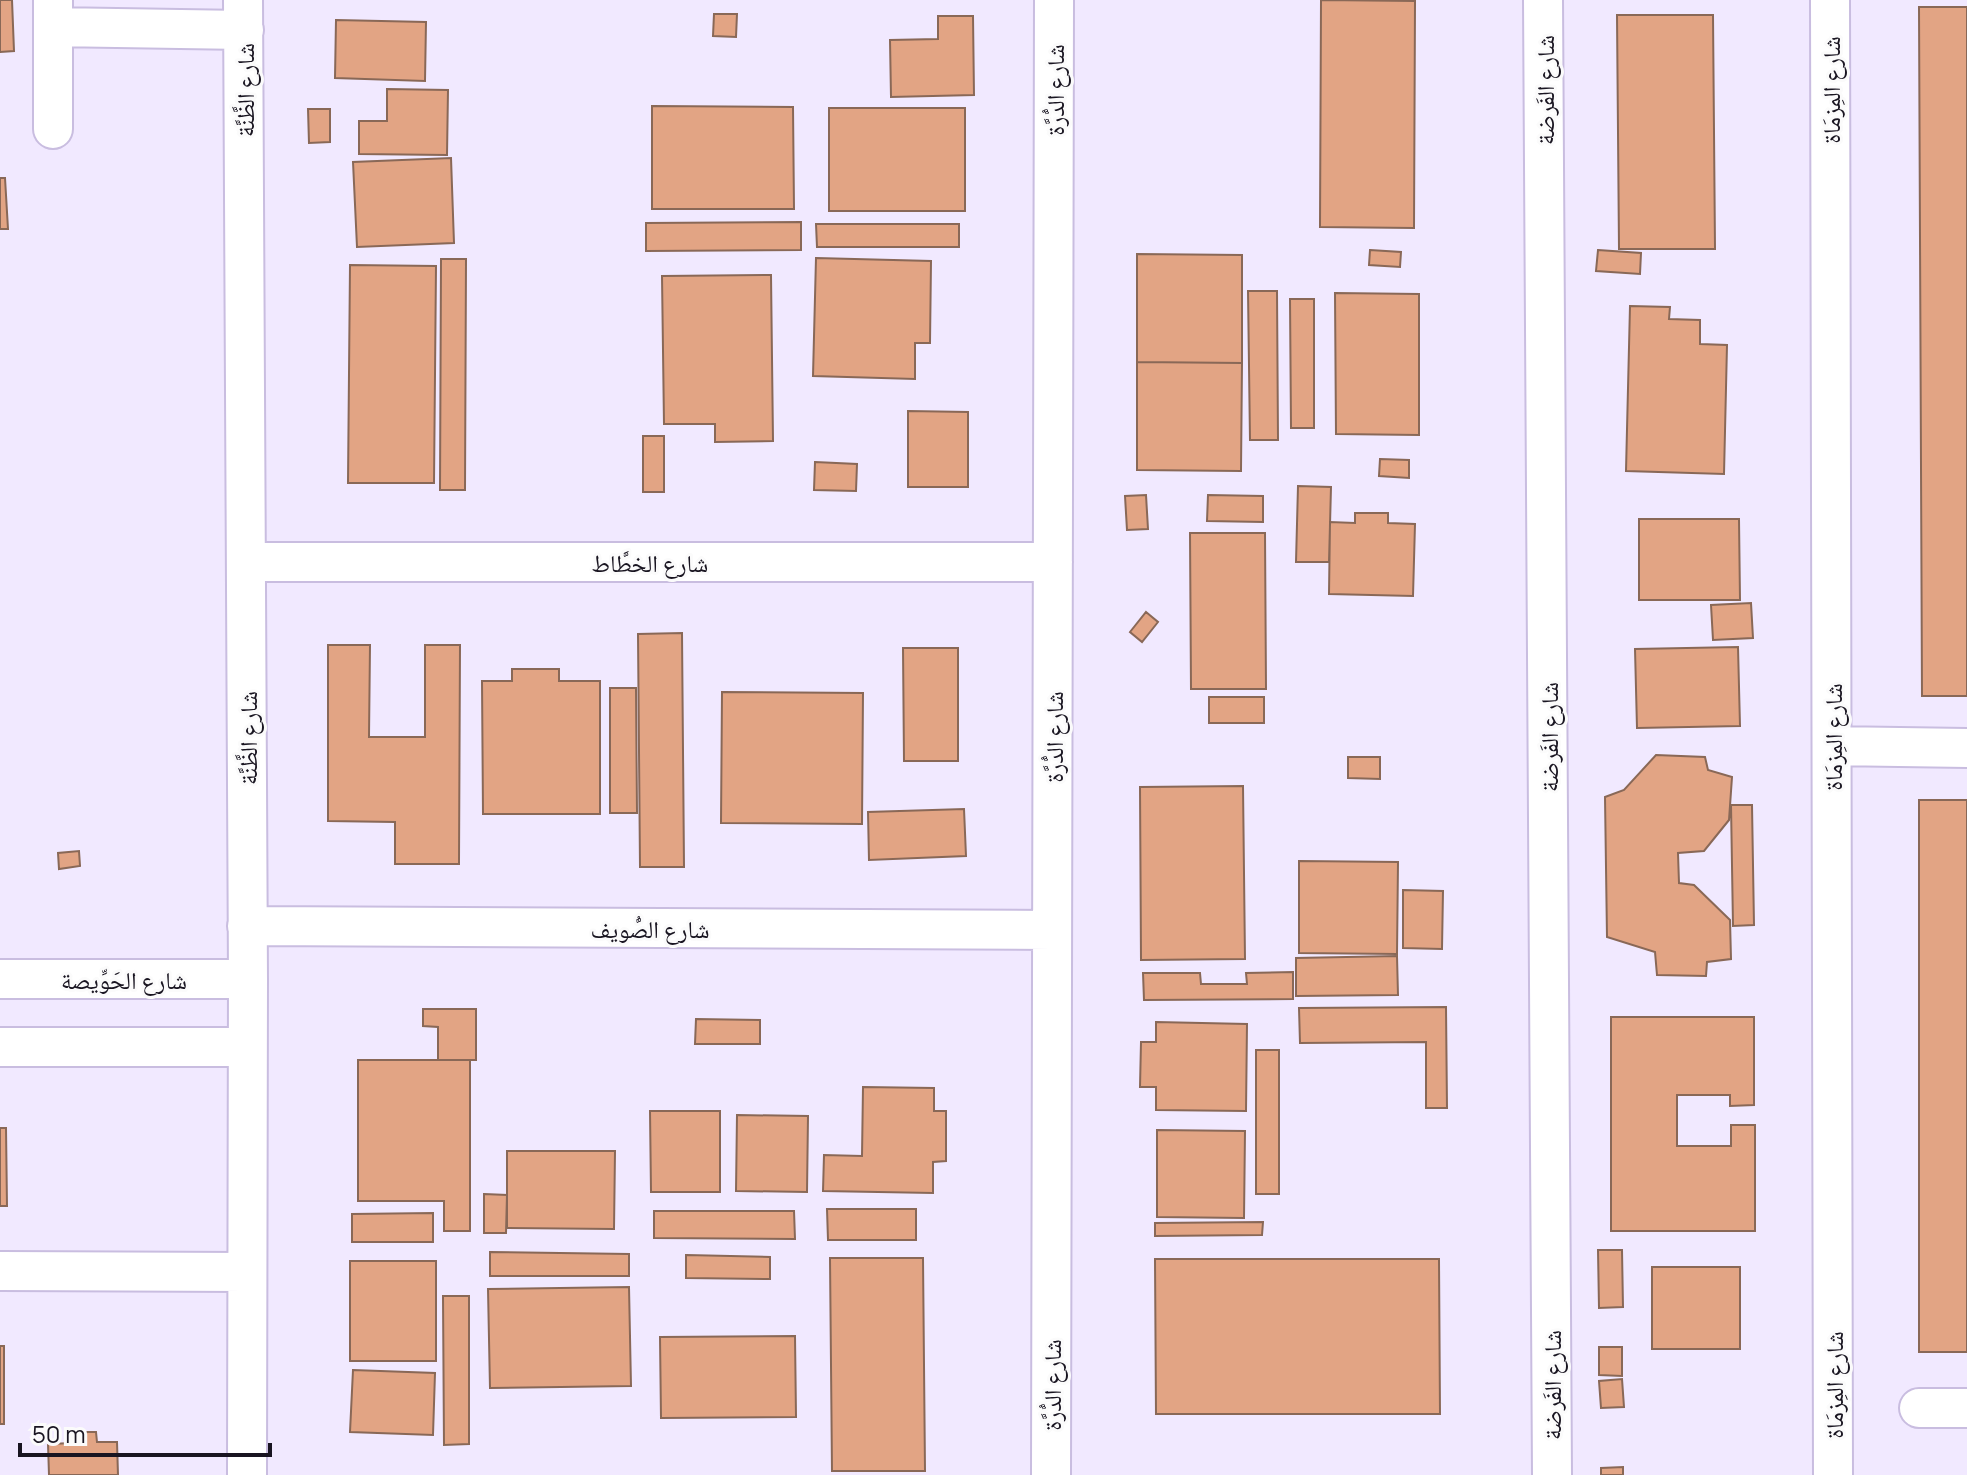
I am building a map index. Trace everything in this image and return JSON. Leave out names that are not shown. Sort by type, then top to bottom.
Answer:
[{"type":"street","name":"شارع الدُّرَّة","points":[[1051,1475],[1054,0]]},
{"type":"street","name":"شارع الفَرضة","points":[[1543,0],[1552,1475]]},
{"type":"street","name":"شارع المِزمَاة","points":[[1830,0],[1833,1475]]},
{"type":"street","points":[[53,129],[53,14],[244,15]]},
{"type":"street","name":"شارع الظَّنَّة","points":[[244,15],[247,1475]]},
{"type":"street","name":"شارع الخطَّاط","points":[[247,562],[1053,562]]},
{"type":"street","points":[[1832,746],[1967,748]]},
{"type":"street","name":"شارع الصُّويف","points":[[247,926],[1052,930]]},
{"type":"street","name":"شارع الحَوِّيصة","points":[[0,979],[248,979]]},
{"type":"street","points":[[0,1047],[247,1047]]},
{"type":"street","points":[[0,1271],[246,1272]]},
{"type":"street","points":[[1919,1408],[1967,1408]]},
{"type":"building","points":[[0,0],[12,0],[14,51],[0,52]]},
{"type":"building","points":[[1321,0],[1415,1],[1414,228],[1320,227]]},
{"type":"building","points":[[1919,7],[1967,7],[1967,696],[1922,696]]},
{"type":"building","points":[[714,14],[737,14],[736,37],[713,36]]},
{"type":"building","points":[[1617,15],[1713,15],[1715,249],[1619,249]]},
{"type":"building","points":[[938,16],[973,16],[974,95],[891,97],[890,40],[938,39]]},
{"type":"building","points":[[336,20],[426,22],[425,81],[335,78]]},
{"type":"building","points":[[387,89],[448,90],[447,155],[359,154],[359,121],[387,121]]},
{"type":"building","points":[[652,106],[793,107],[794,209],[652,209]]},
{"type":"building","points":[[829,108],[965,108],[965,211],[829,211]]},
{"type":"building","points":[[308,109],[330,109],[330,142],[309,143]]},
{"type":"building","points":[[451,158],[454,243],[357,247],[353,162]]},
{"type":"building","points":[[0,178],[5,178],[8,229],[0,229]]},
{"type":"building","points":[[801,222],[801,250],[646,251],[646,223]]},
{"type":"building","points":[[816,224],[959,224],[959,247],[817,247]]},
{"type":"building","points":[[1370,250],[1401,252],[1400,267],[1369,265]]},
{"type":"building","points":[[1598,250],[1641,253],[1640,274],[1596,271]]},
{"type":"building","points":[[1137,254],[1242,255],[1242,363],[1137,362]]},
{"type":"building","points":[[816,258],[931,261],[930,343],[915,343],[915,379],[813,376]]},
{"type":"building","points":[[441,259],[466,259],[465,490],[440,490]]},
{"type":"building","points":[[350,265],[436,266],[434,483],[348,483]]},
{"type":"building","points":[[771,275],[773,441],[715,442],[715,424],[664,424],[662,276]]},
{"type":"building","points":[[1248,291],[1277,291],[1278,440],[1250,440]]},
{"type":"building","points":[[1335,293],[1419,294],[1419,435],[1336,434]]},
{"type":"building","points":[[1290,299],[1314,299],[1314,428],[1291,428]]},
{"type":"building","points":[[1630,306],[1670,307],[1669,319],[1700,320],[1700,344],[1727,345],[1724,474],[1626,471]]},
{"type":"building","points":[[1137,362],[1242,363],[1241,471],[1137,470]]},
{"type":"building","points":[[908,411],[968,412],[968,487],[908,487]]},
{"type":"building","points":[[643,436],[664,436],[664,492],[643,492]]},
{"type":"building","points":[[1380,459],[1409,460],[1409,478],[1379,476]]},
{"type":"building","points":[[815,462],[857,464],[856,491],[814,490]]},
{"type":"building","points":[[1298,486],[1331,487],[1329,562],[1296,562]]},
{"type":"building","points":[[1146,495],[1148,529],[1127,530],[1125,496]]},
{"type":"building","points":[[1208,495],[1263,496],[1263,522],[1207,521]]},
{"type":"building","points":[[1355,513],[1388,513],[1388,523],[1415,524],[1413,596],[1329,594],[1330,522],[1355,523]]},
{"type":"building","points":[[1639,519],[1739,519],[1740,600],[1639,600]]},
{"type":"building","points":[[1190,533],[1265,533],[1266,689],[1191,689]]},
{"type":"building","points":[[1751,603],[1753,638],[1713,640],[1711,605]]},
{"type":"building","points":[[1146,612],[1158,622],[1142,642],[1130,632]]},
{"type":"building","points":[[682,633],[684,867],[640,867],[638,634]]},
{"type":"building","points":[[328,645],[370,645],[369,737],[425,737],[425,645],[460,645],[459,864],[395,864],[395,822],[328,821]]},
{"type":"building","points":[[1738,647],[1740,726],[1637,728],[1635,649]]},
{"type":"building","points":[[903,648],[958,648],[958,761],[904,761]]},
{"type":"building","points":[[512,669],[559,669],[559,681],[600,681],[600,814],[483,814],[482,681],[512,681]]},
{"type":"building","points":[[610,688],[636,688],[637,813],[610,813]]},
{"type":"building","points":[[722,692],[863,693],[862,824],[721,823]]},
{"type":"building","points":[[1209,697],[1264,697],[1264,723],[1209,723]]},
{"type":"building","points":[[1656,755],[1705,757],[1708,770],[1732,777],[1729,820],[1704,851],[1678,853],[1679,883],[1694,885],[1730,920],[1731,959],[1707,962],[1706,976],[1657,975],[1655,952],[1607,937],[1605,797],[1624,790]]},
{"type":"building","points":[[1348,757],[1380,757],[1380,779],[1348,778]]},
{"type":"building","points":[[1243,786],[1245,959],[1141,960],[1140,787]]},
{"type":"building","points":[[1919,800],[1967,800],[1967,1352],[1919,1352]]},
{"type":"building","points":[[1731,805],[1752,805],[1754,925],[1733,926]]},
{"type":"building","points":[[964,809],[966,856],[869,860],[868,812]]},
{"type":"building","points":[[79,851],[80,866],[59,869],[58,853]]},
{"type":"building","points":[[1299,861],[1398,862],[1397,954],[1299,953]]},
{"type":"building","points":[[1403,890],[1443,891],[1442,949],[1403,948]]},
{"type":"building","points":[[1397,956],[1398,995],[1296,996],[1296,958]]},
{"type":"building","points":[[1293,972],[1293,999],[1144,1000],[1143,973],[1200,973],[1201,984],[1247,984],[1246,973]]},
{"type":"building","points":[[1446,1007],[1447,1108],[1426,1108],[1426,1042],[1300,1043],[1299,1008]]},
{"type":"building","points":[[423,1009],[476,1009],[476,1060],[438,1060],[438,1027],[423,1026]]},
{"type":"building","points":[[1611,1017],[1754,1017],[1754,1105],[1730,1106],[1730,1095],[1677,1095],[1677,1146],[1731,1146],[1731,1125],[1755,1125],[1755,1231],[1611,1231]]},
{"type":"building","points":[[696,1019],[760,1020],[760,1044],[695,1044]]},
{"type":"building","points":[[1156,1022],[1247,1024],[1246,1111],[1156,1110],[1156,1087],[1140,1087],[1141,1042],[1156,1042]]},
{"type":"building","points":[[1256,1050],[1279,1050],[1279,1194],[1256,1194]]},
{"type":"building","points":[[358,1060],[470,1060],[470,1231],[444,1231],[444,1201],[358,1201]]},
{"type":"building","points":[[863,1087],[934,1088],[934,1111],[946,1111],[946,1161],[933,1162],[933,1193],[823,1191],[824,1155],[862,1156]]},
{"type":"building","points":[[650,1111],[720,1111],[720,1192],[651,1192]]},
{"type":"building","points":[[737,1115],[808,1116],[807,1192],[736,1191]]},
{"type":"building","points":[[0,1128],[6,1128],[7,1206],[0,1206]]},
{"type":"building","points":[[1157,1130],[1245,1131],[1244,1218],[1157,1217]]},
{"type":"building","points":[[507,1151],[615,1151],[614,1229],[507,1228]]},
{"type":"building","points":[[484,1194],[507,1195],[506,1233],[484,1233]]},
{"type":"building","points":[[827,1209],[916,1209],[916,1240],[828,1240]]},
{"type":"building","points":[[654,1211],[794,1211],[795,1239],[654,1238]]},
{"type":"building","points":[[433,1213],[433,1242],[352,1242],[352,1214]]},
{"type":"building","points":[[1263,1222],[1262,1235],[1155,1236],[1155,1223]]},
{"type":"building","points":[[1598,1250],[1622,1250],[1623,1307],[1599,1308]]},
{"type":"building","points":[[490,1252],[629,1254],[629,1276],[490,1276]]},
{"type":"building","points":[[686,1255],[770,1257],[770,1279],[686,1278]]},
{"type":"building","points":[[830,1258],[923,1258],[925,1471],[832,1471]]},
{"type":"building","points":[[1155,1259],[1439,1259],[1440,1414],[1156,1414]]},
{"type":"building","points":[[350,1261],[436,1261],[436,1361],[350,1361]]},
{"type":"building","points":[[1652,1267],[1740,1267],[1740,1349],[1652,1349]]},
{"type":"building","points":[[629,1287],[631,1386],[490,1388],[488,1289]]},
{"type":"building","points":[[443,1296],[469,1296],[469,1444],[444,1445]]},
{"type":"building","points":[[795,1336],[796,1417],[661,1418],[660,1337]]},
{"type":"building","points":[[0,1346],[4,1346],[4,1424],[0,1424]]},
{"type":"building","points":[[1599,1347],[1622,1347],[1622,1376],[1599,1375]]},
{"type":"building","points":[[353,1370],[435,1373],[433,1435],[350,1432]]},
{"type":"building","points":[[1622,1379],[1624,1407],[1601,1408],[1599,1381]]},
{"type":"building","points":[[73,1432],[96,1432],[97,1442],[117,1442],[118,1475],[49,1475],[48,1444],[74,1443]]},
{"type":"building","points":[[1623,1467],[1623,1475],[1601,1475],[1601,1468]]}]
